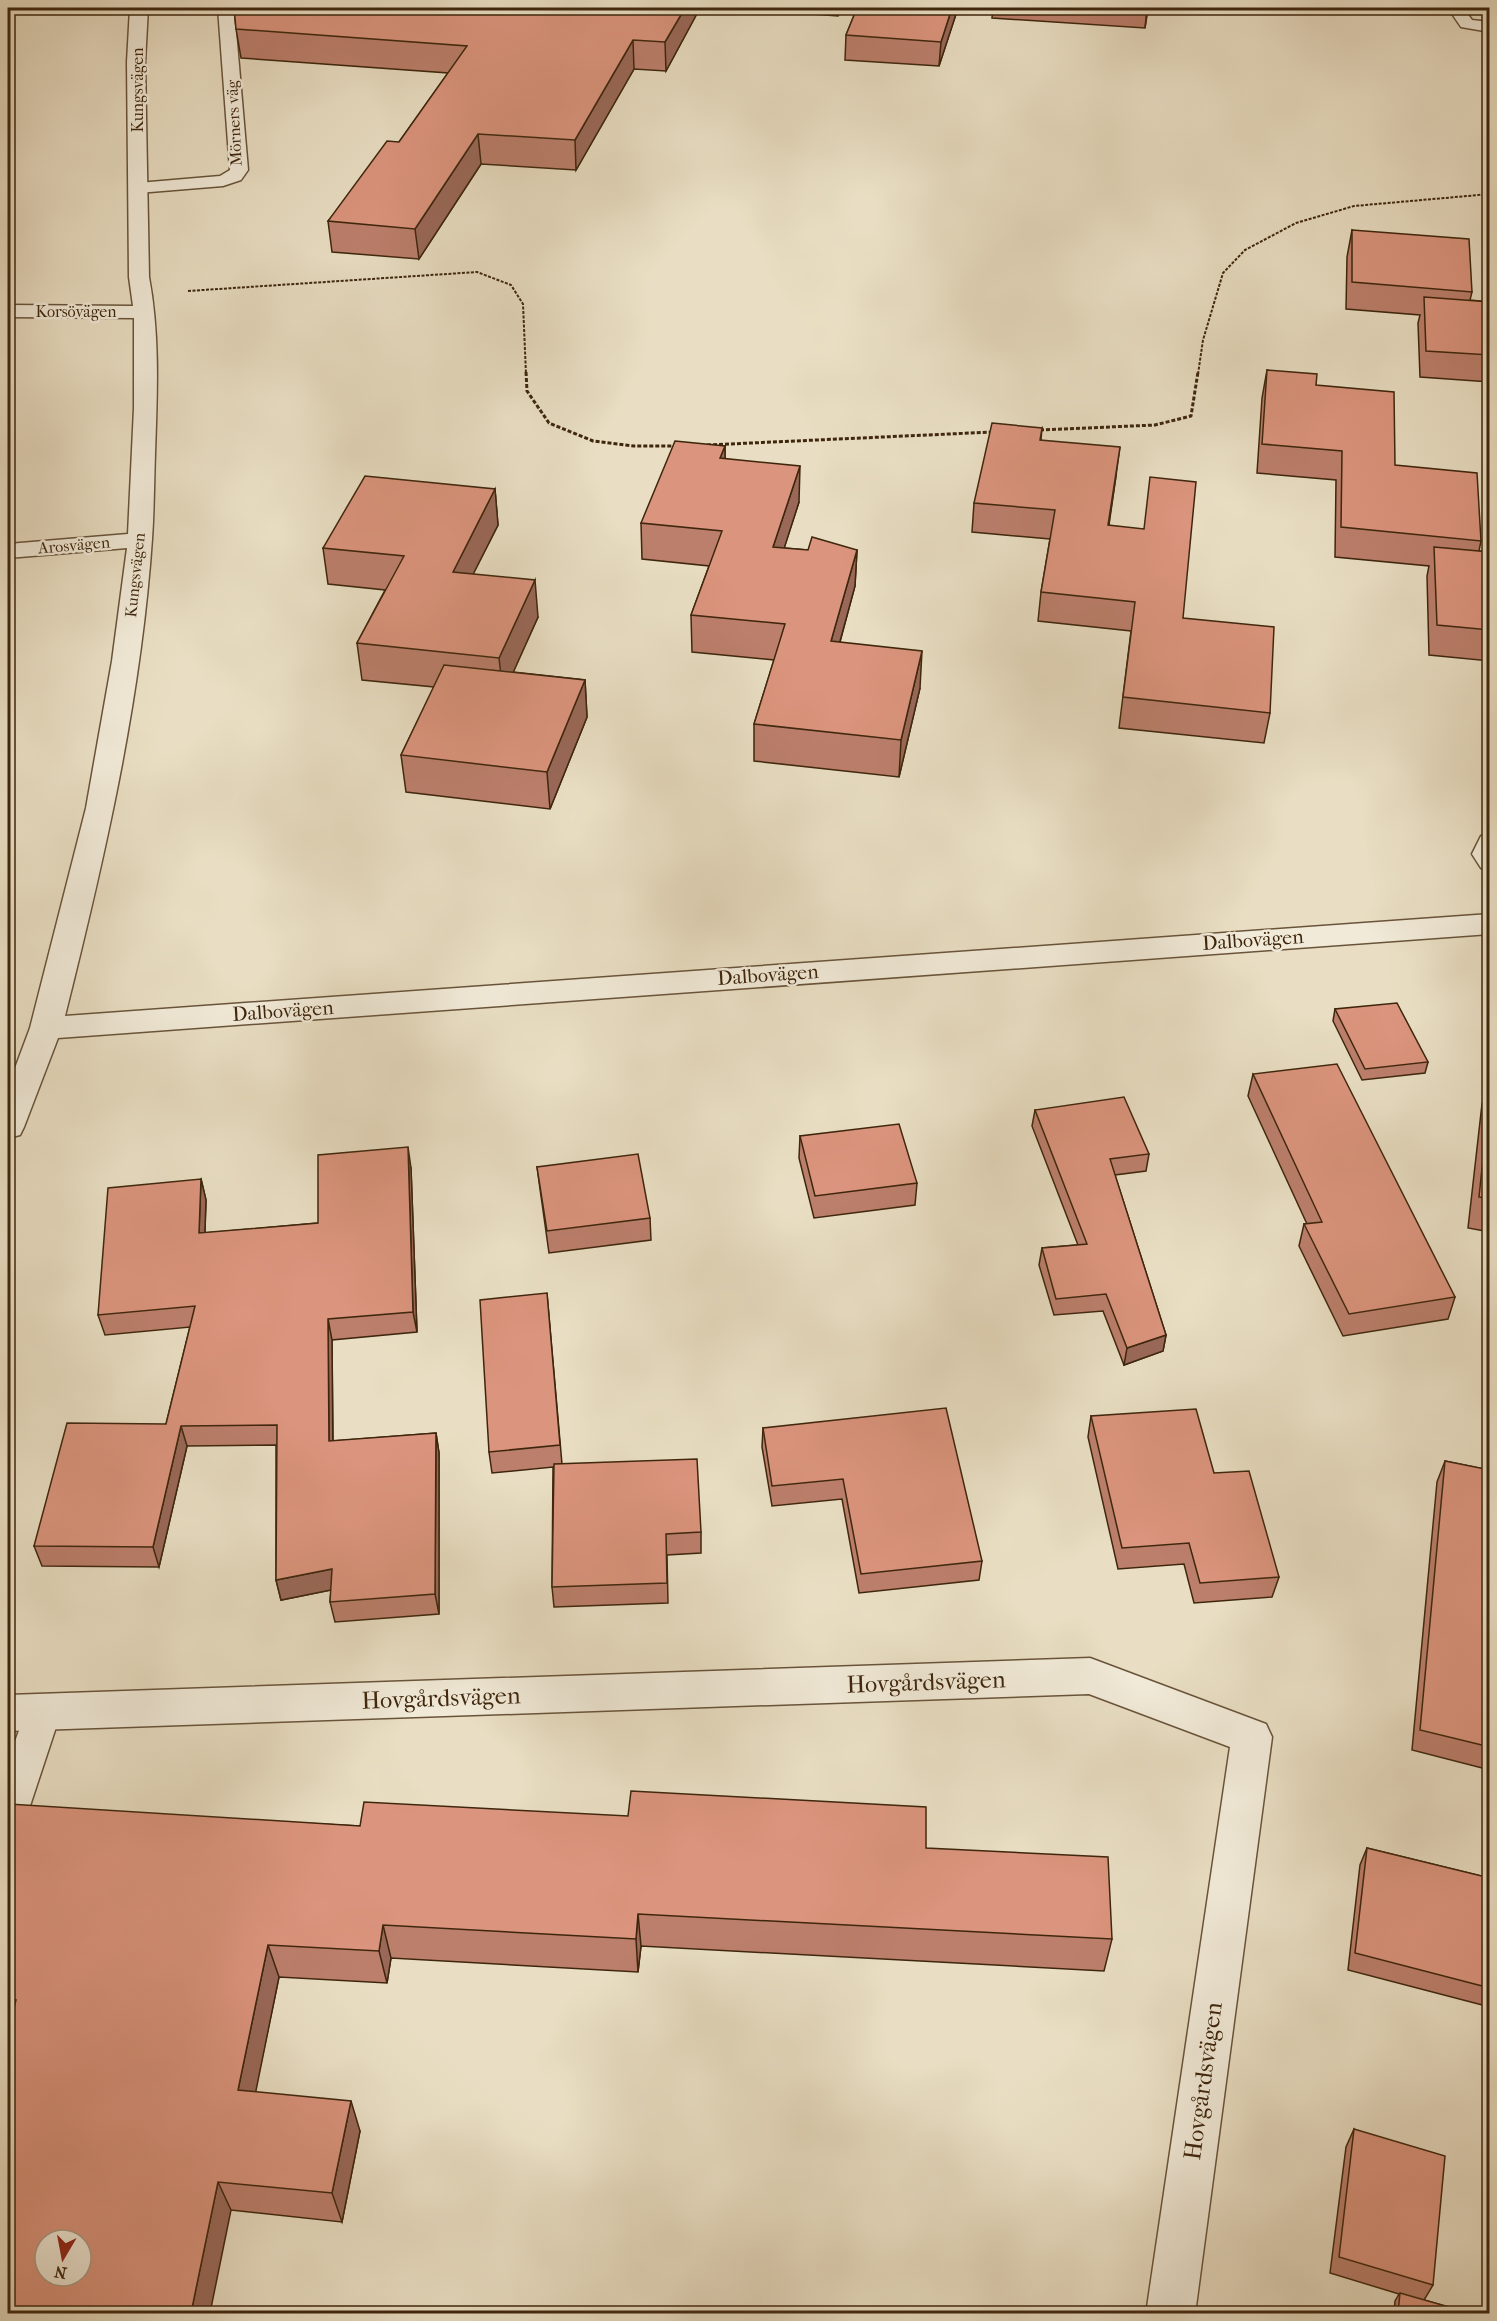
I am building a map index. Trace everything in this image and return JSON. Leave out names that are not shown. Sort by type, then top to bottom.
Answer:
[{"type":"street","name":"Kungsvägen","points":[[8,1127],[46,1028],[100,808],[125,661],[140,540],[145,408],[144,303],[139,277],[136,62],[139,8]]},
{"type":"street","name":"Korsövägen","points":[[8,311],[144,303]]},
{"type":"street","name":"Arosvägen","points":[[8,551],[140,540]]},
{"type":"street","name":"Dalbovägen","points":[[46,1028],[1490,924]]},
{"type":"street","name":"Hovgårdsvägen","points":[[25,1712],[1090,1676],[1252,1737],[1170,2313]]},
{"type":"lane","name":"Mörners väg","points":[[138,188],[223,181],[235,176],[238,170],[226,8]]},
{"type":"lane","points":[[1455,8],[1467,24],[1490,27]]},
{"type":"lane","points":[[1490,842],[1485,854],[1490,862]]},
{"type":"lane","points":[[8,1815],[25,1712]]},
{"type":"path","points":[[1032,430],[1155,424],[1191,417],[1203,340],[1223,273],[1245,250],[1296,223],[1354,206],[1490,194]]},
{"type":"path","points":[[144,303],[477,272],[511,285],[523,304],[527,391],[549,423],[593,441],[634,446],[680,446]]},
{"type":"path","points":[[704,445],[997,432]]},
{"type":"building","points":[[234,8],[685,8],[665,42],[633,40],[575,140],[478,134],[415,229],[328,221],[387,141],[399,142],[467,46],[236,29]]},
{"type":"building","points":[[857,8],[952,8],[941,42],[846,35]]},
{"type":"building","points":[[1352,230],[1469,239],[1472,292],[1352,282]]},
{"type":"building","points":[[1424,297],[1490,302],[1490,355],[1426,351]]},
{"type":"building","points":[[1267,370],[1317,374],[1316,385],[1394,392],[1395,465],[1477,473],[1481,541],[1341,527],[1342,451],[1262,444]]},
{"type":"building","points":[[992,423],[1042,428],[1040,440],[1120,447],[1108,525],[1144,529],[1150,477],[1196,482],[1183,618],[1274,627],[1270,713],[1123,697],[1135,602],[1041,592],[1055,510],[974,503]]},
{"type":"building","points":[[675,441],[725,446],[720,458],[800,466],[773,547],[808,550],[812,537],[857,550],[831,641],[922,651],[901,740],[754,724],[785,624],[691,615],[722,531],[641,523]]},
{"type":"building","points":[[365,476],[495,489],[453,572],[535,580],[499,658],[357,643],[404,556],[323,548]]},
{"type":"building","points":[[1434,547],[1490,552],[1490,630],[1437,625]]},
{"type":"building","points":[[444,665],[585,680],[547,772],[401,755]]},
{"type":"building","points":[[1397,1003],[1428,1062],[1365,1069],[1335,1009]]},
{"type":"building","points":[[1337,1064],[1455,1297],[1349,1314],[1304,1224],[1322,1222],[1253,1074]]},
{"type":"building","points":[[1490,1092],[1490,1199],[1479,1197]]},
{"type":"building","points":[[1124,1097],[1149,1154],[1110,1159],[1166,1335],[1127,1348],[1106,1294],[1056,1299],[1042,1248],[1087,1244],[1035,1110]]},
{"type":"building","points":[[899,1124],[917,1183],[815,1196],[800,1136]]},
{"type":"building","points":[[408,1147],[413,1312],[328,1319],[329,1441],[436,1433],[435,1594],[330,1602],[332,1569],[276,1580],[277,1425],[181,1426],[153,1547],[34,1546],[67,1423],[166,1424],[195,1306],[98,1315],[108,1188],[201,1179],[199,1233],[318,1223],[318,1155]]},
{"type":"building","points":[[638,1154],[650,1218],[547,1231],[537,1167]]},
{"type":"building","points":[[547,1293],[560,1445],[489,1452],[480,1300]]},
{"type":"building","points":[[946,1408],[982,1561],[861,1574],[843,1479],[772,1486],[763,1428]]},
{"type":"building","points":[[1196,1409],[1214,1473],[1249,1471],[1279,1577],[1200,1583],[1189,1543],[1122,1548],[1091,1416]]},
{"type":"building","points":[[697,1459],[701,1532],[666,1534],[667,1583],[552,1587],[554,1464]]},
{"type":"building","points":[[1445,1461],[1490,1470],[1490,1747],[1420,1730]]},
{"type":"building","points":[[631,1791],[926,1807],[926,1848],[1108,1857],[1112,1939],[638,1914],[636,1939],[383,1925],[379,1951],[268,1945],[238,2090],[351,2101],[332,2193],[218,2182],[191,2313],[8,2313],[8,2031],[16,2000],[8,1999],[9,1804],[360,1826],[364,1802],[628,1816]]},
{"type":"building","points":[[1367,1848],[1490,1878],[1490,1988],[1355,1953]]},
{"type":"building","points":[[1354,2129],[1445,2156],[1433,2285],[1339,2257]]},
{"type":"building","points":[[1400,2293],[1470,2313],[1398,2313]]}]
